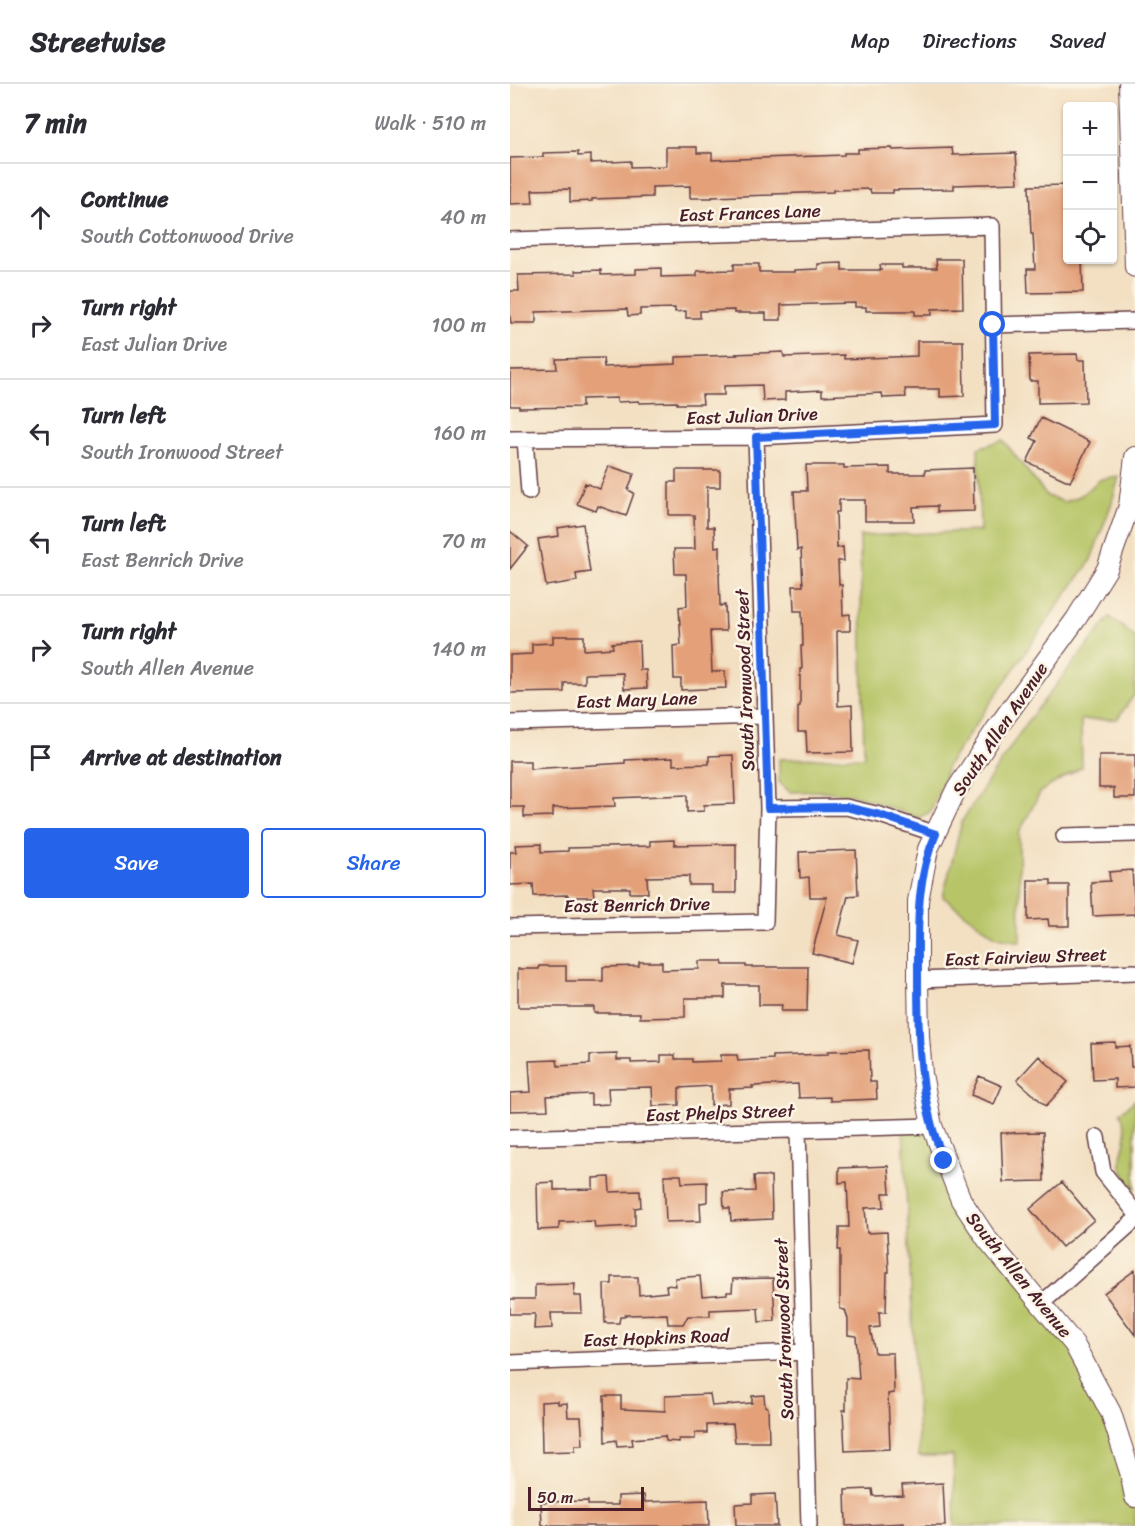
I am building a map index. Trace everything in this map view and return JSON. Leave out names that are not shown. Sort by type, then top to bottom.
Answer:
[{"type":"street","points":[[1129,84],[1135,267]]},
{"type":"street","name":"East Frances Lane","points":[[510,240],[992,226],[993,325]]},
{"type":"street","points":[[993,325],[1135,321]]},
{"type":"street","name":"East Julian Drive","points":[[518,439],[756,437],[995,425],[993,325]]},
{"type":"street","name":"South Ironwood Street","points":[[756,437],[768,808],[765,922]]},
{"type":"street","points":[[518,439],[529,492]]},
{"type":"street","name":"South Allen Avenue","points":[[1135,457],[1132,507],[1107,569],[1076,619],[997,728],[955,792],[928,849],[918,901],[919,1036],[922,1074],[932,1126],[961,1200],[987,1239],[1074,1344],[1111,1413],[1131,1472],[1135,1497]]},
{"type":"street","name":"East Mary Lane","points":[[510,723],[765,716]]},
{"type":"street","points":[[768,808],[846,807],[880,815],[936,834]]},
{"type":"street","points":[[1064,836],[1135,834]]},
{"type":"street","name":"East Benrich Drive","points":[[510,927],[765,922]]},
{"type":"street","name":"East Fairview Street","points":[[918,980],[1135,972]]},
{"type":"street","name":"East Phelps Street","points":[[510,1138],[932,1126]]},
{"type":"street","name":"South Ironwood Street","points":[[798,1130],[809,1526]]},
{"type":"street","points":[[1097,1137],[1103,1172],[1135,1212]]},
{"type":"street","points":[[1041,1304],[1135,1220]]},
{"type":"street","name":"East Hopkins Road","points":[[510,1363],[804,1352]]},
{"type":"green space","points":[[1003,440],[1047,496],[1064,502],[1080,496],[1101,479],[1119,477],[1090,562],[947,766],[930,812],[918,818],[858,796],[824,791],[790,792],[779,782],[779,759],[864,757],[860,536],[980,531],[978,448]]},
{"type":"green space","points":[[1110,617],[1135,637],[1135,694],[1117,719],[1081,720],[1082,767],[1041,791],[1019,833],[1020,942],[995,936],[943,897],[962,821],[1027,722]]},
{"type":"green space","points":[[1135,1100],[1135,1189],[1122,1169],[1121,1156],[1126,1131],[1120,1113]]},
{"type":"green space","points":[[932,1126],[961,1200],[1074,1344],[1135,1497],[1135,1526],[955,1526],[953,1456],[919,1456],[903,1127]]},
{"type":"building","points":[[666,147],[697,147],[697,153],[712,153],[712,160],[844,155],[844,153],[858,153],[858,149],[892,148],[893,150],[952,148],[953,155],[1016,153],[1018,183],[954,185],[954,189],[893,190],[893,193],[871,193],[870,189],[833,190],[833,192],[712,198],[690,198],[690,186],[652,187],[652,197],[570,202],[570,189],[532,190],[533,203],[510,204],[510,158],[543,157],[543,153],[578,152],[578,156],[591,155],[591,163],[631,161],[631,167],[666,166]]},
{"type":"building","points":[[1063,185],[1063,264],[1082,264],[1083,292],[1028,293],[1027,269],[1035,269],[1029,186]]},
{"type":"building","points":[[936,259],[962,259],[963,308],[932,309],[932,315],[915,315],[915,311],[866,311],[866,307],[855,307],[855,303],[781,305],[781,320],[766,320],[766,313],[734,313],[734,310],[700,311],[700,318],[686,318],[686,311],[675,312],[675,308],[640,309],[640,315],[628,316],[627,309],[536,312],[536,323],[511,323],[510,318],[510,291],[519,291],[518,275],[576,274],[575,271],[601,270],[601,275],[636,274],[636,269],[661,268],[661,277],[697,276],[697,271],[734,270],[734,264],[759,264],[759,272],[794,272],[794,270],[818,269],[818,264],[842,263],[842,270],[881,270],[880,265],[902,265],[902,268],[937,268]]},
{"type":"building","points":[[917,341],[963,341],[964,396],[940,397],[940,389],[905,389],[906,397],[883,398],[882,393],[822,396],[822,390],[785,392],[785,400],[763,401],[762,385],[724,386],[724,395],[702,395],[703,404],[617,402],[617,398],[582,399],[582,407],[519,408],[519,406],[510,406],[510,370],[557,369],[556,359],[603,358],[604,367],[676,364],[676,357],[783,352],[784,357],[844,355],[844,359],[917,356]]},
{"type":"building","points":[[1077,354],[1078,360],[1085,360],[1086,402],[1038,403],[1038,381],[1030,381],[1029,355]]},
{"type":"building","points":[[1041,418],[1090,442],[1070,482],[1027,462],[1037,441],[1031,438]]},
{"type":"building","points":[[806,465],[844,465],[844,468],[890,467],[890,474],[925,474],[925,470],[973,468],[974,511],[937,512],[937,506],[913,507],[914,521],[865,521],[865,500],[839,500],[839,512],[836,512],[837,548],[843,547],[844,561],[838,561],[839,585],[842,585],[843,615],[850,614],[850,631],[837,631],[838,706],[852,705],[853,752],[807,753],[806,732],[798,732],[800,669],[802,669],[801,646],[803,646],[802,611],[794,611],[793,586],[803,586],[801,549],[797,550],[794,491],[807,491]]},
{"type":"building","points":[[609,466],[634,474],[628,490],[634,493],[626,516],[598,506],[596,511],[577,504],[585,483],[600,489]]},
{"type":"building","points":[[676,470],[720,470],[720,487],[707,487],[707,527],[714,527],[715,547],[720,546],[720,606],[725,605],[726,631],[710,631],[712,672],[725,671],[726,688],[681,690],[681,679],[674,679],[673,646],[681,645],[679,607],[687,606],[686,574],[675,574],[674,549],[695,549],[694,515],[669,515],[669,482],[676,482]]},
{"type":"building","points":[[583,524],[590,572],[576,574],[577,581],[546,586],[538,539],[559,536],[558,528]]},
{"type":"building","points":[[510,531],[528,546],[510,569]]},
{"type":"building","points":[[553,636],[584,636],[584,650],[613,648],[612,643],[639,641],[640,670],[646,670],[647,688],[624,689],[623,673],[585,674],[585,683],[564,683],[564,692],[510,693],[510,655],[532,654],[532,644],[553,643]]},
{"type":"building","points":[[733,755],[735,804],[704,805],[704,811],[687,812],[687,795],[614,798],[615,806],[553,808],[553,816],[524,817],[524,807],[510,807],[510,761],[530,761],[530,769],[673,758],[673,765],[709,764],[709,756]]},
{"type":"building","points":[[1099,755],[1135,755],[1135,798],[1114,798],[1114,788],[1099,788]]},
{"type":"building","points":[[674,840],[674,845],[736,844],[736,893],[712,893],[712,885],[689,885],[689,876],[647,877],[648,893],[630,893],[630,888],[593,888],[594,897],[534,896],[533,884],[510,885],[510,852],[516,852],[515,845],[541,844],[541,852],[568,851],[568,848],[650,846],[650,841]]},
{"type":"building","points":[[856,850],[858,895],[848,896],[838,935],[858,940],[852,963],[812,953],[827,897],[810,897],[809,877],[800,878],[799,852]]},
{"type":"building","points":[[1132,870],[1135,914],[1093,916],[1091,882],[1110,881],[1109,872]]},
{"type":"building","points":[[1028,880],[1051,880],[1051,885],[1069,885],[1069,926],[1049,926],[1048,919],[1028,920]]},
{"type":"building","points":[[699,961],[722,961],[723,965],[746,965],[746,967],[808,967],[807,1011],[781,1011],[782,1005],[759,1005],[759,985],[725,985],[725,998],[685,998],[685,1017],[640,1018],[640,1013],[594,1013],[594,1007],[518,1007],[518,969],[566,966],[566,981],[603,981],[603,967],[639,966],[639,962],[662,962],[662,970],[699,969]]},
{"type":"building","points":[[1115,1042],[1115,1047],[1130,1046],[1131,1067],[1135,1067],[1135,1087],[1115,1088],[1115,1079],[1093,1080],[1091,1043]]},
{"type":"building","points":[[869,1050],[870,1082],[876,1082],[877,1099],[830,1101],[830,1097],[799,1098],[798,1084],[729,1089],[729,1104],[711,1105],[711,1086],[679,1088],[679,1105],[653,1106],[652,1087],[608,1088],[609,1104],[591,1105],[591,1094],[547,1096],[548,1110],[510,1111],[510,1093],[531,1092],[529,1061],[557,1060],[558,1066],[590,1064],[590,1055],[617,1054],[617,1060],[631,1060],[631,1063],[661,1062],[661,1055],[675,1055],[675,1059],[692,1059],[692,1062],[721,1061],[721,1055],[737,1055],[738,1061],[773,1059],[773,1056],[828,1054],[828,1051]]},
{"type":"building","points":[[1039,1056],[1068,1082],[1046,1106],[1017,1080]]},
{"type":"building","points":[[979,1076],[1002,1086],[994,1104],[971,1095]]},
{"type":"building","points":[[1043,1132],[1044,1181],[1003,1182],[1001,1133]]},
{"type":"building","points":[[888,1166],[890,1193],[883,1193],[884,1207],[865,1208],[867,1233],[887,1232],[889,1272],[887,1272],[886,1312],[879,1312],[880,1327],[870,1328],[875,1353],[893,1353],[894,1393],[888,1394],[890,1449],[845,1451],[843,1410],[846,1410],[846,1378],[859,1379],[856,1336],[848,1335],[848,1319],[845,1310],[840,1309],[839,1227],[849,1227],[847,1182],[839,1183],[839,1168]]},
{"type":"building","points":[[664,1175],[681,1175],[682,1183],[707,1182],[707,1202],[700,1203],[701,1221],[666,1222]]},
{"type":"building","points":[[754,1176],[771,1176],[772,1219],[731,1221],[730,1208],[724,1208],[723,1192],[755,1191]]},
{"type":"building","points":[[609,1177],[610,1192],[640,1191],[641,1207],[635,1208],[635,1226],[595,1228],[594,1221],[559,1222],[559,1229],[538,1230],[537,1183],[554,1182],[554,1190],[593,1189],[593,1178]]},
{"type":"building","points":[[1062,1182],[1094,1220],[1062,1247],[1030,1209]]},
{"type":"building","points":[[1135,1270],[1135,1335],[1104,1293]]},
{"type":"building","points":[[700,1276],[702,1296],[732,1292],[733,1279],[773,1278],[775,1321],[759,1322],[758,1308],[710,1310],[710,1316],[688,1316],[683,1324],[668,1324],[667,1314],[625,1315],[620,1317],[619,1323],[605,1323],[604,1284],[612,1284],[612,1277],[638,1277],[639,1295],[667,1292],[666,1285],[676,1286],[675,1278]]},
{"type":"building","points":[[575,1284],[574,1296],[581,1296],[582,1313],[551,1313],[552,1328],[534,1329],[535,1314],[510,1314],[510,1299],[535,1299],[535,1285]]},
{"type":"building","points":[[710,1394],[712,1406],[752,1403],[752,1396],[764,1395],[765,1406],[768,1408],[769,1442],[735,1442],[733,1424],[707,1425],[707,1433],[695,1433],[695,1439],[679,1439],[679,1442],[666,1441],[665,1436],[632,1439],[633,1445],[617,1446],[616,1440],[605,1442],[604,1396],[621,1396],[621,1409],[665,1411],[665,1396]]},
{"type":"building","points":[[558,1401],[558,1404],[567,1403],[568,1417],[581,1417],[583,1445],[575,1445],[575,1451],[542,1452],[541,1402]]},
{"type":"building","points":[[943,1483],[945,1526],[904,1526],[904,1523],[846,1526],[845,1490],[872,1489],[873,1496],[903,1495],[902,1485]]},
{"type":"building","points":[[775,1494],[777,1526],[736,1526],[735,1504],[752,1503],[752,1495]]},
{"type":"building","points":[[644,1495],[645,1502],[708,1500],[709,1526],[542,1526],[541,1502],[588,1501],[588,1505],[618,1505],[618,1496]]},
{"type":"route","points":[[944,1161],[932,1126],[922,1074],[919,1036],[918,901],[928,849],[936,834],[880,815],[846,807],[768,808],[756,437],[995,425],[993,325]]}]
